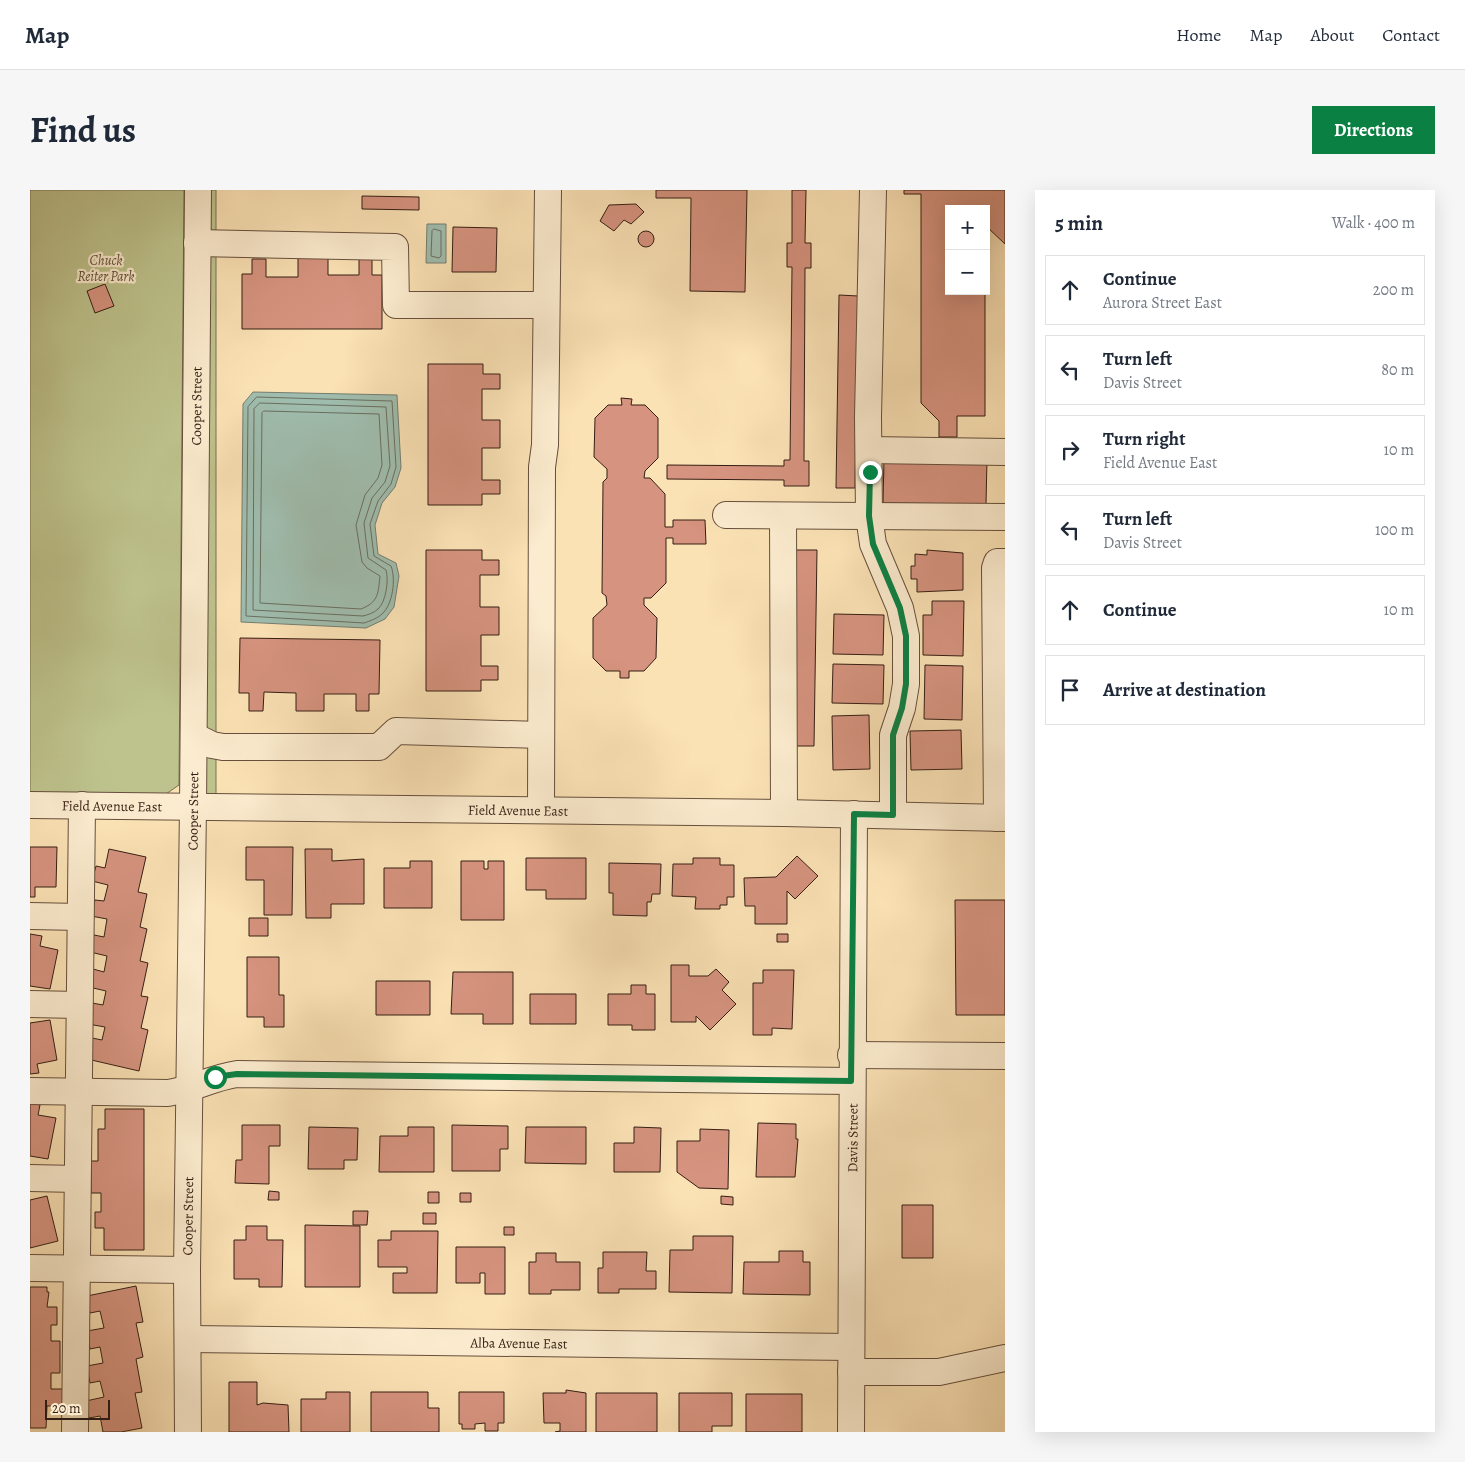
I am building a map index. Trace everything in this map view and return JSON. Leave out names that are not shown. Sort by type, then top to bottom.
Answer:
[{"type":"street","name":"Cooper Street","points":[[188,1432],[187,1270],[194,736],[198,190]]},
{"type":"street","points":[[541,810],[542,467],[545,445],[548,190]]},
{"type":"street","points":[[873,190],[869,516],[873,544],[900,608],[906,636],[906,684],[902,708],[893,735],[893,815]]},
{"type":"street","points":[[197,243],[395,247],[396,306],[546,306]]},
{"type":"street","points":[[869,450],[1005,452]]},
{"type":"street","points":[[726,515],[1005,517]]},
{"type":"street","points":[[783,516],[784,813]]},
{"type":"street","points":[[1001,818],[1001,754],[995,568],[998,562],[1005,562]]},
{"type":"street","points":[[194,736],[223,748],[379,747],[396,731],[541,735]]},
{"type":"street","name":"Field Avenue East","points":[[30,805],[784,813],[1001,818]]},
{"type":"street","points":[[75,1432],[78,1005],[82,805]]},
{"type":"street","name":"Davis Street","points":[[851,1432],[851,1055],[854,814]]},
{"type":"street","points":[[30,916],[80,917]]},
{"type":"street","points":[[30,1004],[78,1005]]},
{"type":"street","points":[[851,1055],[1005,1056]]},
{"type":"street","points":[[30,1091],[168,1093],[189,1090],[215,1077],[237,1074],[851,1081]]},
{"type":"street","points":[[30,1178],[77,1179]]},
{"type":"street","points":[[30,1268],[187,1270]]},
{"type":"street","name":"Alba Avenue East","points":[[188,1339],[851,1360],[939,1372],[1004,1358]]},
{"type":"green space","name":"Chuck Reiter Park","points":[[30,190],[184,190],[179,785],[166,794],[30,793]]},
{"type":"green space","points":[[194,190],[216,190],[216,811],[166,805],[187,791]]},
{"type":"water","points":[[427,224],[446,224],[446,263],[426,263]]},
{"type":"water","points":[[253,392],[397,395],[401,468],[395,487],[382,503],[375,525],[378,554],[396,563],[399,576],[394,607],[385,619],[366,628],[241,622],[243,404]]},
{"type":"building","points":[[656,190],[747,190],[745,292],[690,291],[691,198],[656,198]]},
{"type":"building","points":[[792,190],[806,190],[805,243],[811,243],[811,268],[805,268],[804,461],[809,461],[809,486],[784,486],[784,480],[667,479],[667,465],[784,466],[784,460],[790,460],[792,267],[787,267],[787,243],[792,243]]},
{"type":"building","points":[[904,190],[1005,190],[1005,244],[990,230],[990,205],[945,205],[945,295],[985,295],[985,416],[957,416],[957,437],[939,437],[939,421],[921,403],[921,194],[904,194]]},
{"type":"building","points":[[362,196],[419,197],[419,210],[362,209]]},
{"type":"building","points":[[636,204],[644,212],[631,224],[624,220],[614,231],[600,221],[609,205]]},
{"type":"building","points":[[453,227],[497,228],[496,272],[452,272]]},
{"type":"building","points":[[646,231],[652,233],[654,239],[652,245],[646,247],[640,245],[638,239],[640,233]]},
{"type":"building","points":[[298,257],[328,257],[328,275],[359,275],[359,259],[372,259],[372,275],[382,275],[382,329],[242,329],[242,274],[252,274],[252,259],[266,259],[266,277],[298,277]]},
{"type":"building","points":[[105,284],[114,306],[95,313],[87,291]]},
{"type":"building","points":[[839,295],[858,296],[855,488],[836,488]]},
{"type":"building","points":[[428,364],[483,364],[483,374],[500,374],[500,389],[482,389],[482,420],[500,420],[500,448],[482,448],[482,480],[500,480],[500,494],[482,494],[482,505],[428,505]]},
{"type":"building","points":[[621,398],[632,399],[631,405],[645,405],[658,418],[658,458],[645,471],[644,478],[650,478],[665,494],[665,527],[673,527],[673,520],[705,520],[706,544],[673,544],[673,538],[666,538],[666,583],[651,598],[644,598],[644,605],[657,618],[656,658],[644,671],[629,671],[629,678],[620,678],[620,671],[606,671],[593,658],[593,618],[607,605],[606,596],[602,593],[603,482],[607,478],[607,469],[594,457],[595,418],[608,405],[622,405]]},
{"type":"building","points":[[884,458],[987,459],[986,504],[883,503]]},
{"type":"building","points":[[426,550],[482,550],[482,560],[499,560],[499,575],[480,575],[480,607],[499,607],[499,635],[481,635],[481,666],[498,666],[498,680],[481,680],[481,691],[426,691]]},
{"type":"building","points":[[796,550],[817,550],[814,746],[794,746]]},
{"type":"building","points":[[927,550],[963,553],[963,590],[917,592],[917,579],[911,579],[911,566],[915,566],[915,554],[927,555]]},
{"type":"building","points":[[932,601],[964,601],[963,656],[923,655],[923,615],[932,615]]},
{"type":"building","points":[[834,614],[884,615],[883,655],[833,654]]},
{"type":"building","points":[[240,638],[380,640],[379,694],[369,694],[369,711],[356,711],[356,694],[324,694],[324,711],[296,711],[296,693],[264,692],[263,711],[249,711],[249,693],[239,693]]},
{"type":"building","points":[[833,664],[884,665],[883,704],[832,703]]},
{"type":"building","points":[[925,665],[963,666],[962,720],[924,719]]},
{"type":"building","points":[[869,715],[870,769],[833,770],[832,716]]},
{"type":"building","points":[[961,730],[962,769],[911,770],[910,731]]},
{"type":"building","points":[[30,847],[57,847],[56,887],[35,887],[35,897],[30,897]]},
{"type":"building","points":[[246,847],[293,847],[292,915],[264,915],[264,880],[246,880]]},
{"type":"building","points":[[109,849],[146,857],[138,892],[147,894],[140,927],[147,929],[140,961],[148,963],[141,996],[148,997],[141,1028],[148,1030],[139,1071],[87,1059],[92,1038],[102,1040],[105,1027],[88,1024],[92,1003],[103,1005],[106,991],[89,987],[93,969],[104,972],[107,956],[90,952],[94,935],[104,937],[107,919],[91,916],[95,900],[104,901],[108,885],[92,881],[96,866],[105,868]]},
{"type":"building","points":[[305,849],[332,849],[332,861],[364,859],[364,904],[331,904],[331,918],[306,918]]},
{"type":"building","points":[[797,856],[818,876],[795,899],[787,891],[787,924],[755,924],[755,906],[745,906],[744,878],[776,877]]},
{"type":"building","points":[[526,858],[586,858],[586,899],[546,899],[546,890],[526,890]]},
{"type":"building","points":[[693,858],[720,858],[720,865],[734,865],[734,897],[727,897],[727,905],[720,905],[720,909],[695,909],[696,897],[672,896],[673,864],[693,864]]},
{"type":"building","points":[[410,861],[432,861],[432,908],[384,908],[384,868],[410,868]]},
{"type":"building","points":[[461,861],[484,861],[484,869],[488,869],[488,861],[504,861],[504,920],[461,920]]},
{"type":"building","points":[[609,863],[661,864],[660,894],[652,894],[651,902],[647,902],[647,916],[613,915],[613,893],[609,893]]},
{"type":"building","points":[[955,900],[1005,900],[1005,1015],[956,1015]]},
{"type":"building","points":[[249,918],[268,918],[268,936],[249,936]]},
{"type":"building","points":[[30,934],[42,936],[40,946],[58,950],[50,989],[30,986]]},
{"type":"building","points":[[777,934],[788,934],[788,942],[777,942]]},
{"type":"building","points":[[247,957],[279,957],[279,995],[284,995],[284,1027],[264,1027],[264,1017],[247,1017]]},
{"type":"building","points":[[671,965],[689,965],[689,976],[708,976],[716,969],[729,982],[722,990],[736,1004],[710,1030],[696,1016],[696,1022],[671,1022]]},
{"type":"building","points":[[763,970],[794,970],[792,1029],[772,1028],[772,1035],[753,1035],[753,983],[763,983]]},
{"type":"building","points":[[453,972],[513,972],[513,1024],[483,1024],[483,1014],[451,1014]]},
{"type":"building","points":[[376,981],[430,981],[430,1015],[376,1015]]},
{"type":"building","points":[[631,985],[646,985],[646,994],[655,994],[655,1030],[632,1030],[632,1025],[608,1025],[608,994],[631,994]]},
{"type":"building","points":[[530,994],[576,994],[576,1024],[530,1024]]},
{"type":"building","points":[[50,1020],[57,1060],[37,1064],[39,1073],[30,1074],[30,1023]]},
{"type":"building","points":[[30,1103],[40,1105],[38,1115],[56,1118],[48,1159],[30,1156]]},
{"type":"building","points":[[105,1109],[144,1109],[144,1250],[104,1250],[104,1228],[95,1228],[95,1212],[101,1212],[101,1193],[91,1193],[91,1161],[98,1161],[98,1129],[105,1129]]},
{"type":"building","points":[[758,1123],[796,1124],[796,1139],[798,1139],[795,1177],[756,1177]]},
{"type":"building","points":[[242,1125],[280,1125],[280,1146],[269,1146],[269,1184],[235,1183],[236,1160],[242,1160]]},
{"type":"building","points":[[452,1125],[508,1126],[508,1149],[500,1149],[500,1171],[452,1171]]},
{"type":"building","points":[[309,1127],[358,1128],[357,1160],[344,1160],[344,1169],[308,1169]]},
{"type":"building","points":[[408,1127],[434,1127],[434,1172],[379,1172],[380,1136],[408,1136]]},
{"type":"building","points":[[526,1127],[586,1127],[586,1164],[525,1163]]},
{"type":"building","points":[[634,1127],[661,1128],[660,1172],[614,1172],[614,1143],[634,1143]]},
{"type":"building","points":[[700,1129],[729,1130],[728,1189],[699,1188],[677,1172],[677,1141],[700,1141]]},
{"type":"building","points":[[269,1191],[279,1192],[279,1200],[268,1200]]},
{"type":"building","points":[[428,1192],[439,1192],[439,1203],[428,1203]]},
{"type":"building","points":[[460,1193],[471,1193],[471,1202],[460,1202]]},
{"type":"building","points":[[47,1196],[58,1241],[30,1248],[30,1200]]},
{"type":"building","points":[[721,1196],[733,1197],[733,1205],[721,1204]]},
{"type":"building","points":[[902,1205],[933,1205],[933,1258],[902,1258]]},
{"type":"building","points":[[353,1211],[368,1211],[367,1225],[353,1225]]},
{"type":"building","points":[[423,1213],[436,1213],[436,1224],[423,1224]]},
{"type":"building","points":[[305,1225],[360,1226],[360,1287],[305,1287]]},
{"type":"building","points":[[246,1226],[267,1226],[267,1240],[283,1240],[282,1287],[259,1287],[259,1279],[234,1279],[234,1240],[246,1240]]},
{"type":"building","points":[[504,1227],[514,1227],[514,1235],[504,1235]]},
{"type":"building","points":[[391,1231],[438,1231],[437,1293],[393,1293],[393,1273],[407,1273],[407,1267],[378,1267],[378,1240],[391,1240]]},
{"type":"building","points":[[693,1236],[733,1236],[732,1293],[669,1292],[670,1250],[693,1250]]},
{"type":"building","points":[[456,1247],[505,1247],[505,1294],[485,1294],[485,1273],[480,1273],[480,1283],[456,1283]]},
{"type":"building","points":[[779,1251],[803,1251],[803,1262],[810,1262],[810,1295],[743,1294],[744,1262],[779,1262]]},
{"type":"building","points":[[603,1252],[647,1252],[646,1271],[656,1271],[656,1289],[619,1289],[619,1293],[598,1293],[598,1268],[603,1268]]},
{"type":"building","points":[[536,1253],[556,1253],[556,1262],[580,1262],[580,1290],[551,1290],[551,1294],[529,1294],[529,1262],[536,1262]]},
{"type":"building","points":[[136,1286],[143,1322],[136,1323],[143,1357],[136,1359],[142,1392],[135,1393],[142,1428],[121,1432],[103,1432],[100,1416],[89,1418],[86,1401],[104,1397],[100,1381],[90,1383],[87,1366],[103,1363],[100,1347],[90,1349],[87,1331],[104,1328],[100,1311],[90,1313],[87,1296]]},
{"type":"building","points":[[30,1287],[47,1287],[47,1292],[49,1292],[47,1307],[57,1307],[57,1325],[51,1325],[51,1341],[60,1341],[60,1373],[51,1373],[51,1389],[66,1389],[66,1406],[47,1406],[46,1428],[30,1428]]},
{"type":"building","points":[[229,1382],[257,1382],[257,1405],[263,1403],[288,1405],[289,1432],[229,1432]]},
{"type":"building","points":[[566,1390],[586,1393],[586,1432],[555,1432],[560,1431],[560,1423],[544,1423],[543,1393],[566,1393]]},
{"type":"building","points":[[326,1392],[350,1392],[350,1432],[301,1432],[301,1399],[326,1399]]},
{"type":"building","points":[[371,1392],[428,1392],[428,1408],[439,1408],[439,1432],[371,1432]]},
{"type":"building","points":[[459,1392],[504,1392],[504,1423],[498,1423],[498,1431],[485,1431],[485,1423],[475,1424],[475,1429],[462,1429],[462,1424],[459,1424]]},
{"type":"building","points":[[596,1393],[657,1393],[657,1432],[596,1432]]},
{"type":"building","points":[[679,1393],[732,1393],[732,1426],[712,1426],[712,1432],[679,1432]]},
{"type":"building","points":[[746,1394],[802,1394],[802,1432],[746,1432]]},
{"type":"route","points":[[215,1077],[237,1074],[851,1081],[854,814],[893,815],[893,735],[902,708],[906,684],[906,636],[900,608],[873,544],[869,516],[870,472]]}]
